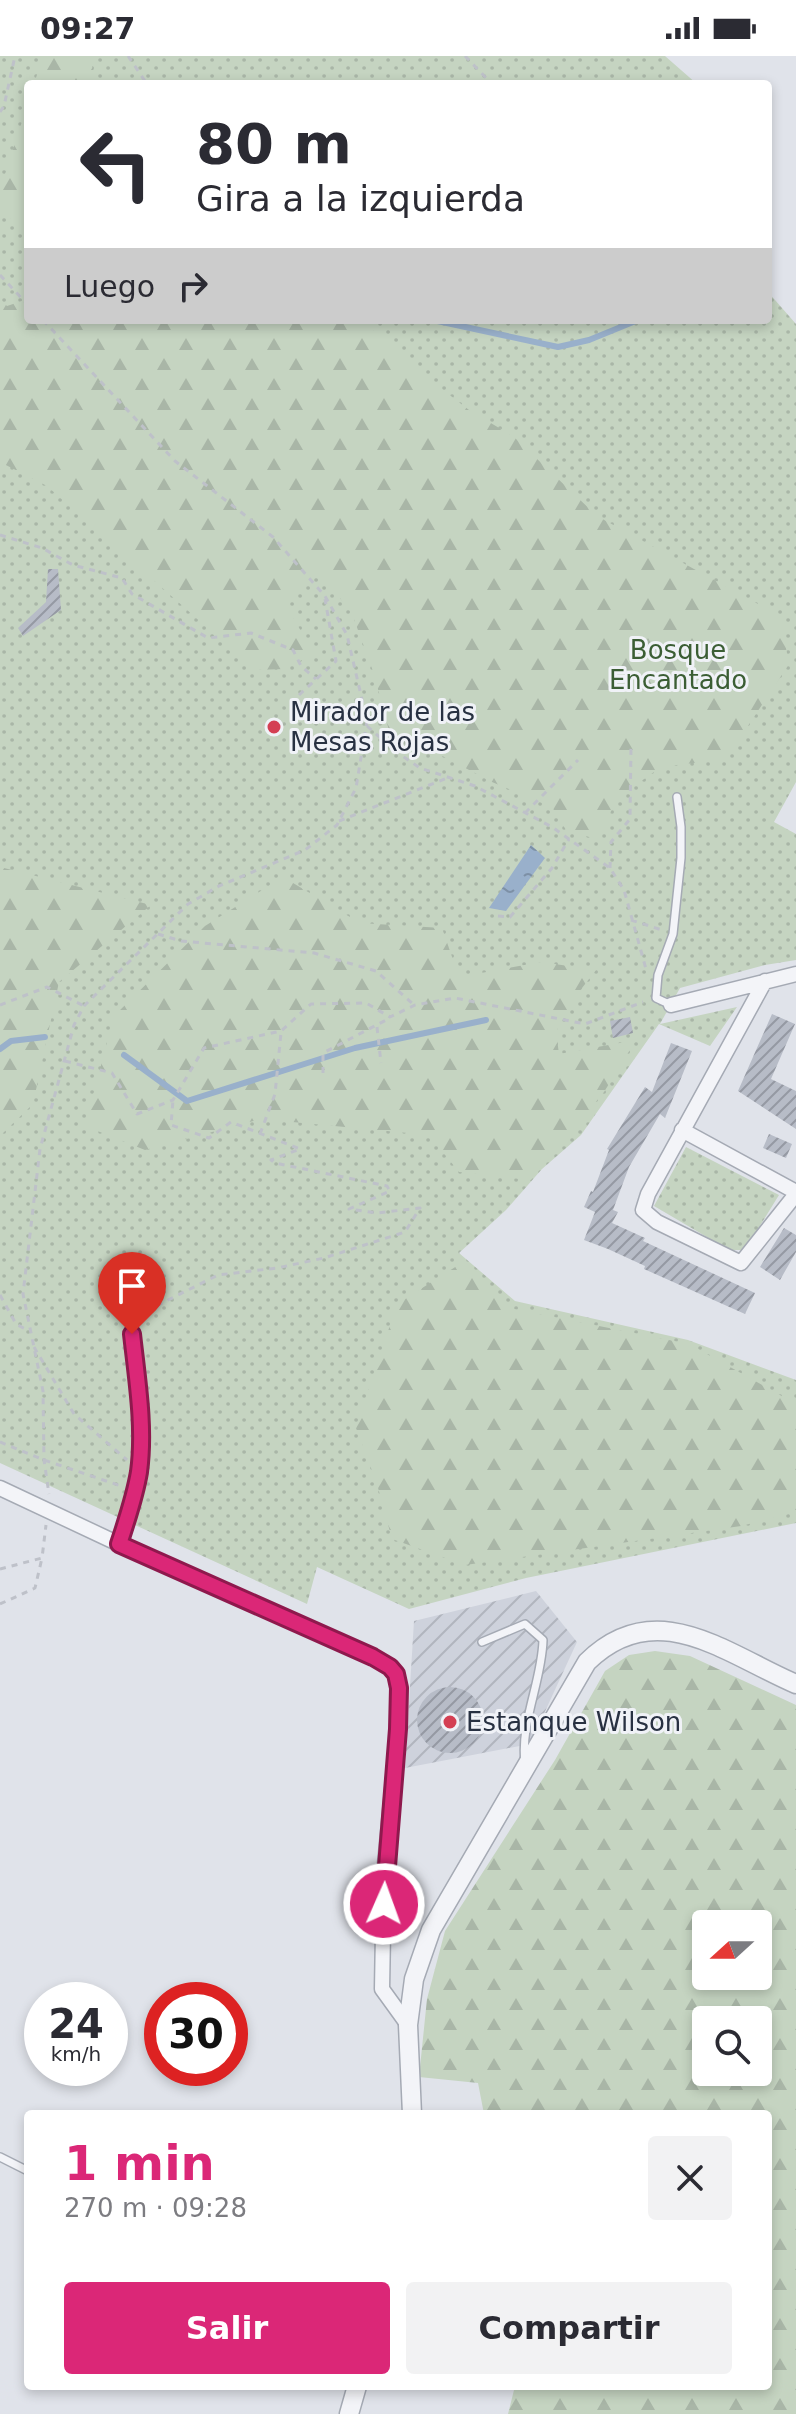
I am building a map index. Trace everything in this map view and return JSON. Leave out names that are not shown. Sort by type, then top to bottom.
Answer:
[{"type":"street","points":[[671,1005],[796,974]]},
{"type":"street","points":[[682,1130],[796,1193],[741,1263],[657,1222],[643,1210],[648,1194],[682,1130],[765,981]]},
{"type":"street","points":[[0,1488],[373,1657],[396,1674],[399,1688],[398,1729],[384,1875],[382,1989],[408,2025]]},
{"type":"street","points":[[412,2110],[408,2025],[414,1979],[431,1930],[587,1662],[601,1648],[641,1630],[692,1634],[796,1684]]},
{"type":"street","points":[[349,2414],[356,2390]]},
{"type":"lane","points":[[671,1005],[656,998],[658,975],[673,934],[681,858],[677,797]]},
{"type":"lane","points":[[119,1544],[139,1469],[140,1419],[132,1334]]},
{"type":"lane","points":[[482,1642],[525,1624],[543,1640],[543,1662],[523,1747],[525,1769]]},
{"type":"lane","points":[[0,2157],[24,2169]]},
{"type":"path","points":[[0,112],[15,56]]},
{"type":"path","points":[[128,56],[144,80]]},
{"type":"path","points":[[465,56],[488,80]]},
{"type":"path","points":[[0,275],[24,301]]},
{"type":"path","points":[[47,324],[175,461],[273,537],[325,596],[347,635],[366,725],[356,788],[339,821]]},
{"type":"path","points":[[0,535],[42,548],[73,565],[122,578],[132,594],[208,638],[251,633],[293,650],[301,666],[316,679]]},
{"type":"path","points":[[299,695],[336,661],[325,596]]},
{"type":"path","points":[[323,1073],[323,1053],[415,1005],[455,998],[585,1024],[656,998],[624,890],[610,868],[569,839],[475,786],[420,768],[366,725]]},
{"type":"path","points":[[610,868],[611,842],[630,819],[631,746]]},
{"type":"path","points":[[525,813],[578,760]]},
{"type":"path","points":[[0,1604],[35,1588],[42,1558],[49,1485],[44,1460],[43,1391],[23,1294],[40,1149],[74,1025],[84,1006],[188,904],[219,886],[305,850],[339,821],[448,777]]},
{"type":"path","points":[[498,916],[510,917],[552,868],[569,839]]},
{"type":"path","points":[[631,920],[673,934]]},
{"type":"path","points":[[158,934],[181,941],[314,953],[376,971],[415,1005]]},
{"type":"path","points":[[0,1005],[47,987],[84,1006]]},
{"type":"path","points":[[132,1334],[152,1308],[218,1275],[293,1265],[405,1232],[420,1208],[377,1213],[349,1209],[390,1191],[387,1186],[275,1163],[271,1160],[300,1149],[231,1122],[209,1138],[171,1125],[173,1100],[204,1048],[281,1031],[311,1004],[366,1003],[390,1017]]},
{"type":"path","points":[[377,1027],[381,1063]]},
{"type":"path","points":[[260,1134],[275,1094],[281,1031]]},
{"type":"path","points":[[65,1061],[112,1073],[137,1114],[173,1100]]},
{"type":"path","points":[[0,1295],[16,1324],[31,1332]]},
{"type":"path","points":[[32,1344],[74,1414],[139,1469]]},
{"type":"path","points":[[0,1442],[135,1491]]},
{"type":"path","points":[[0,1569],[42,1558]]},
{"type":"shaded area","points":[[536,1591],[577,1642],[530,1744],[405,1768],[414,1621]]},
{"type":"green space","name":"Bosque Encantado","points":[[0,56],[665,56],[692,80],[24,80],[24,324],[772,324],[772,297],[796,324],[796,782],[774,822],[796,834],[796,960],[765,965],[680,988],[660,1024],[737,1007],[710,1046],[659,1024],[581,1135],[542,1169],[506,1210],[459,1253],[515,1301],[688,1340],[796,1380],[796,1523],[526,1578],[409,1609],[317,1567],[307,1604],[0,1463]]},
{"type":"green space","points":[[43,56],[88,56],[97,80],[35,80]]},
{"type":"green space","points":[[24,115],[24,237],[0,203],[0,190]]},
{"type":"green space","name":"Bosque Encantado","points":[[0,299],[7,306],[24,300],[24,324],[366,324],[416,369],[469,410],[514,437],[597,516],[780,616],[789,664],[726,759],[661,767],[616,799],[599,840],[566,830],[552,807],[492,782],[431,750],[392,742],[374,674],[351,611],[319,574],[286,605],[314,654],[284,669],[255,670],[47,486],[0,462]]},
{"type":"green space","points":[[0,864],[4,868],[151,905],[59,982],[33,1104],[0,1136]]},
{"type":"green space","points":[[283,877],[360,923],[442,928],[459,977],[541,962],[596,970],[575,997],[556,1032],[559,1054],[636,1040],[604,1092],[531,1180],[459,1172],[429,1135],[261,1119],[145,1150],[85,1126],[114,1016],[205,926]]},
{"type":"green space","points":[[686,1147],[779,1195],[745,1250],[729,1250],[654,1206]]},
{"type":"green space","points":[[460,1264],[514,1309],[689,1344],[796,1404],[796,1512],[741,1526],[465,1565],[392,1539],[377,1484],[356,1428],[397,1304]]},
{"type":"green space","points":[[655,1651],[690,1656],[796,1705],[796,2414],[508,2414],[514,2390],[772,2390],[772,2110],[483,2110],[478,2083],[419,2077],[427,1999],[445,1931],[555,1760],[605,1671],[629,1655]]},
{"type":"water","points":[[531,845],[545,858],[506,911],[489,908]]},
{"type":"building","points":[[48,569],[58,569],[61,610],[23,636],[18,628],[46,602]]},
{"type":"building","points":[[772,1014],[795,1024],[771,1079],[796,1091],[796,1129],[738,1091]]},
{"type":"building","points":[[630,1017],[633,1033],[613,1038],[610,1021]]},
{"type":"building","points":[[671,1043],[692,1051],[665,1118],[660,1114],[629,1167],[613,1210],[618,1212],[612,1223],[645,1238],[643,1241],[755,1293],[745,1314],[584,1240],[595,1212],[584,1207],[593,1192],[607,1149],[645,1087],[652,1092]]},
{"type":"building","points":[[769,1134],[792,1144],[786,1158],[763,1148]]},
{"type":"building","points":[[784,1228],[796,1235],[796,1252],[780,1280],[760,1267]]},
{"type":"building","name":"Estanque Wilson","points":[[450,1687],[463,1689],[478,1702],[483,1720],[481,1733],[468,1748],[450,1753],[437,1751],[422,1738],[417,1720],[419,1707],[432,1692]]},
{"type":"waterway","points":[[452,324],[558,347],[589,340],[628,324]]},
{"type":"waterway","points":[[124,1055],[187,1101],[355,1048],[486,1020]]},
{"type":"waterway","points":[[0,1049],[11,1041],[45,1037]]},
{"type":"place","name":"Mirador de las Mesas Rojas","points":[[274,727]]},
{"type":"place","name":"Estanque Wilson","points":[[450,1722]]},
{"type":"route","points":[[132,1334],[140,1419],[139,1469],[119,1544],[373,1657],[396,1674],[399,1688],[398,1729],[384,1904]]}]
